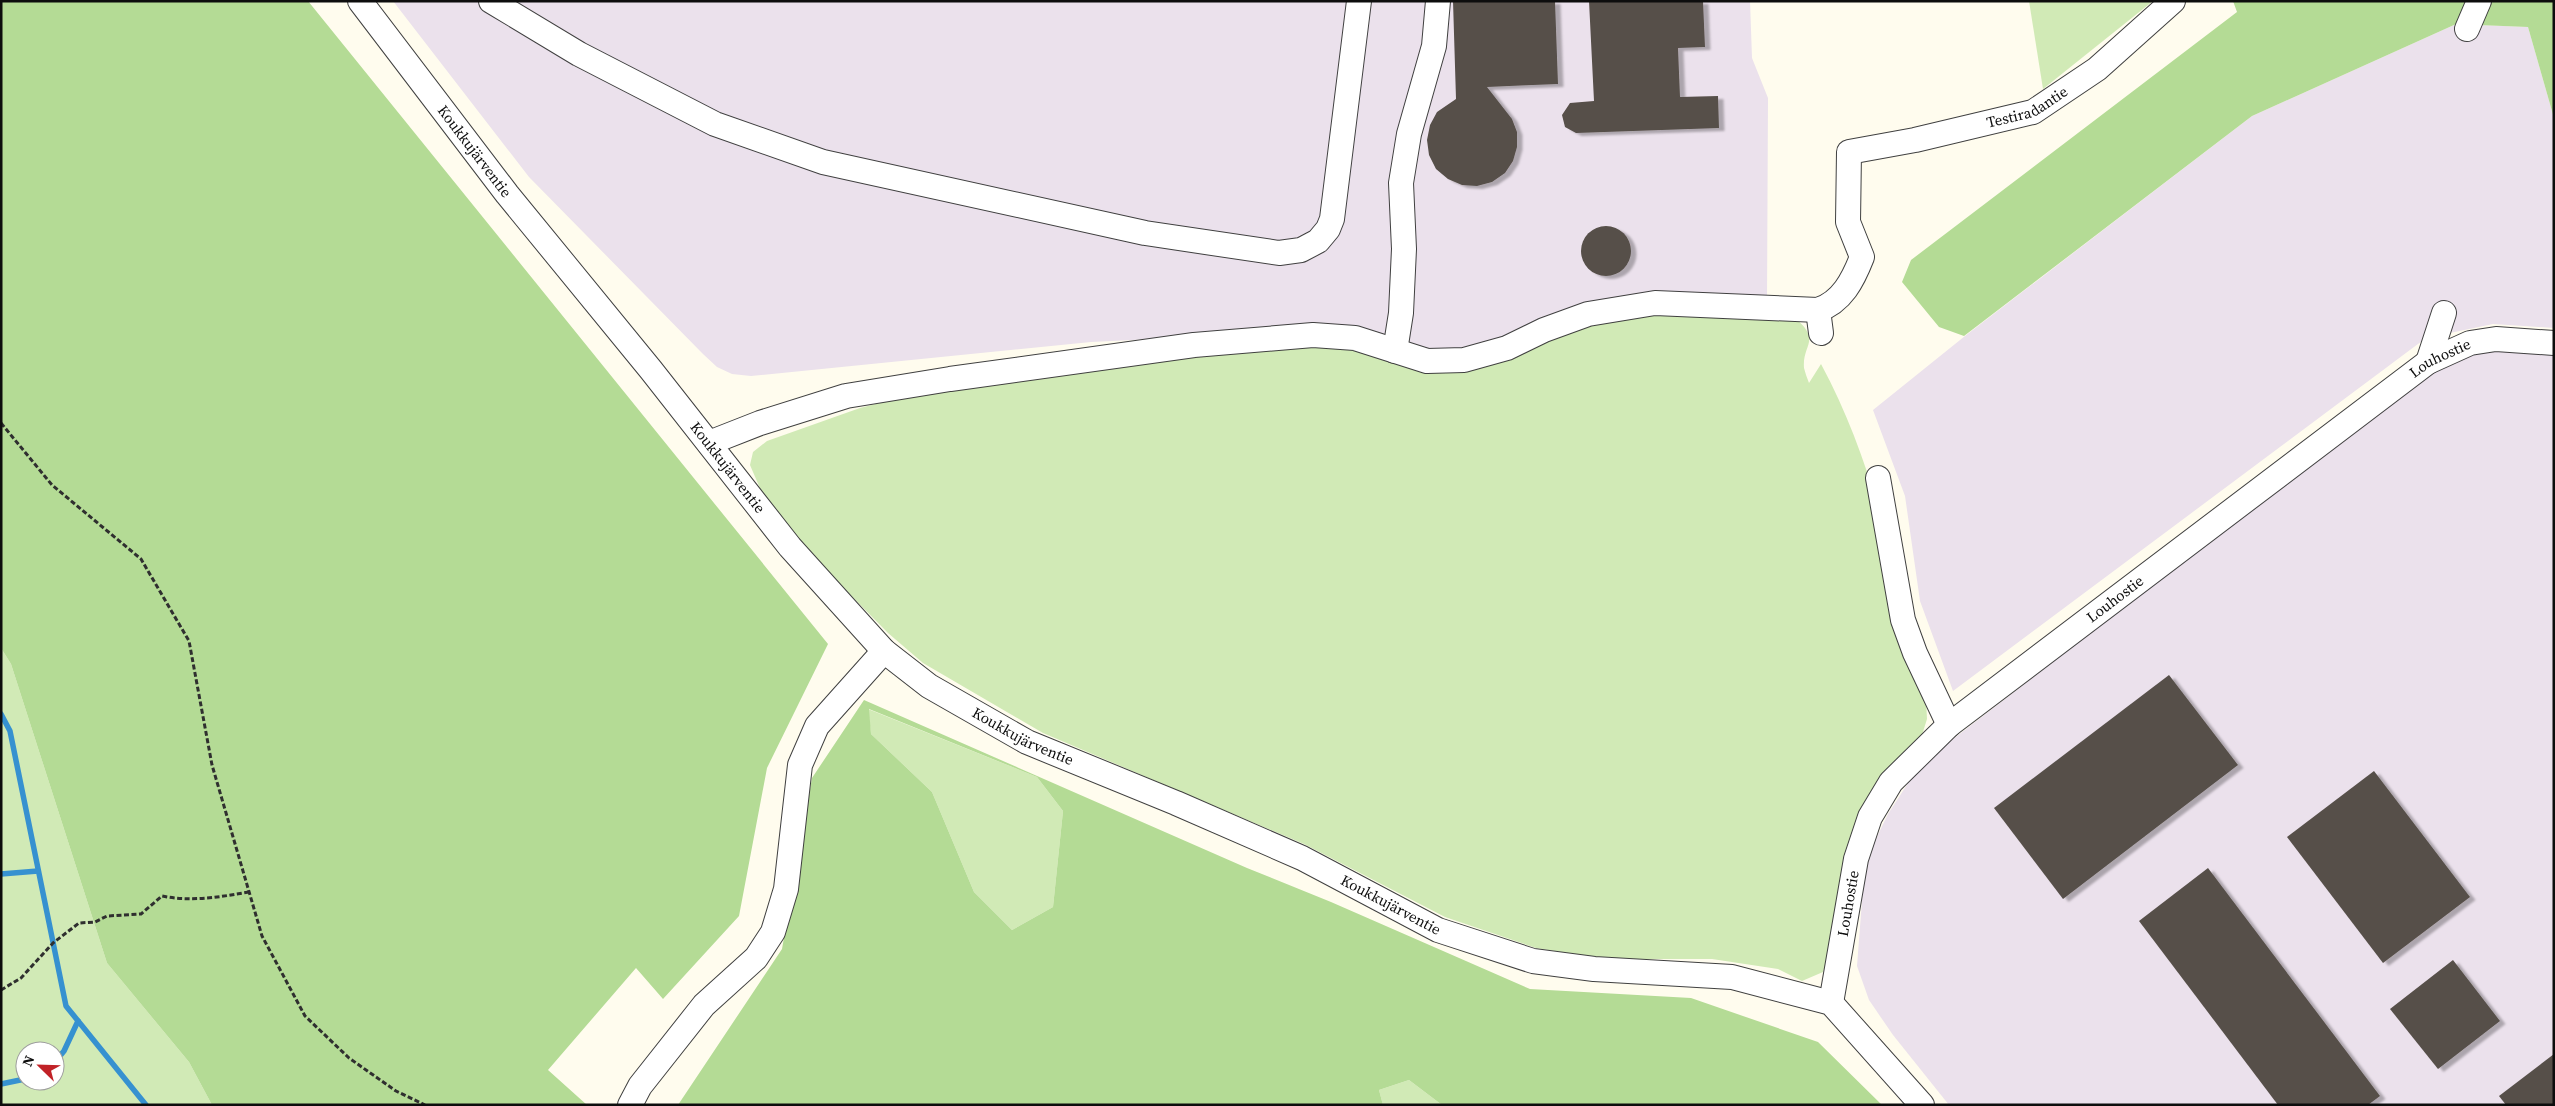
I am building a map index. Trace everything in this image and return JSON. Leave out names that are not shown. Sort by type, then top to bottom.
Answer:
[{"type":"street","name":"Koukkujärventie","points":[[360,1],[507,194],[709,443],[790,547],[884,651],[929,686],[1028,742],[1176,803],[1302,858],[1438,930],[1533,961],[1594,969],[1732,977],[1831,1003]]},
{"type":"street","points":[[491,1],[579,54],[715,124],[823,162],[1145,233],[1279,253],[1301,250],[1318,241],[1328,229],[1332,219],[1359,1]]},
{"type":"street","points":[[709,443],[760,423],[846,396],[1184,346],[1313,335],[1354,338],[1395,351],[1401,313],[1404,249],[1401,183],[1409,134],[1434,46],[1438,1]]},
{"type":"street","name":"Testiradantie","points":[[1395,351],[1427,361],[1464,360],[1507,348],[1544,330],[1588,314],[1655,303],[1819,321],[1852,281],[1862,257],[1848,222],[1849,152],[1915,140],[2033,112],[2097,69],[2173,1]]},
{"type":"street","points":[[2468,28],[2479,1]]},
{"type":"street","points":[[2428,362],[2444,313]]},
{"type":"street","name":"Louhostie","points":[[1831,1003],[1856,860],[1870,816],[1891,782],[1949,725],[2428,362],[2470,343],[2496,339],[2554,343]]},
{"type":"street","points":[[1878,478],[1903,620],[1915,653],[1949,725]]},
{"type":"street","points":[[630,1105],[640,1086],[704,1005],[756,958],[774,932],[786,889],[800,764],[817,726],[884,651]]},
{"type":"street","points":[[1831,1003],[1922,1105]]},
{"type":"path","points":[[1,423],[52,485],[141,559],[189,641],[212,765],[262,936],[305,1016],[349,1058],[396,1091],[425,1105]]},
{"type":"path","points":[[1,990],[21,978],[53,943],[79,923],[95,922],[107,916],[141,914],[162,896],[176,899],[207,899],[249,892]]},
{"type":"shaded area","points":[[393,1],[1750,1],[1752,58],[1768,98],[1767,301],[1509,338],[1462,352],[1195,337],[1091,342],[751,376],[732,374],[717,367],[703,354],[529,177]]},
{"type":"shaded area","points":[[2465,20],[2479,25],[2528,27],[2554,118],[2554,328],[2493,324],[2426,338],[1953,691],[1920,601],[1905,496],[1873,410],[1965,336],[2252,116]]},
{"type":"shaded area","points":[[2502,348],[2554,353],[2554,1105],[1949,1105],[1893,1035],[1869,1000],[1857,966],[1863,888],[1871,849],[1888,814],[1910,780],[1944,746],[2437,367],[2472,352]]},
{"type":"green space","points":[[1,1],[308,1],[828,644],[767,768],[739,916],[663,999],[636,968],[548,1070],[587,1105],[212,1105],[189,1062],[107,963],[11,664],[1,648]]},
{"type":"green space","points":[[2029,1],[2153,1],[2043,89]]},
{"type":"green space","points":[[2233,1],[2473,1],[2465,20],[2252,116],[1964,336],[1939,327],[1902,282],[1911,260],[2237,12]]},
{"type":"green space","points":[[2488,1],[2554,1],[2554,118],[2528,27],[2478,25]]},
{"type":"green space","points":[[1659,311],[1795,318],[1808,332],[1809,343],[1804,360],[1805,373],[1809,383],[1821,364],[1857,444],[1884,528],[1926,699],[1927,719],[1922,735],[1886,774],[1823,972],[1802,981],[1778,969],[1712,959],[1605,959],[1536,948],[1445,917],[1304,844],[1043,733],[923,663],[888,633],[809,553],[762,493],[750,465],[753,452],[767,441],[860,408],[954,384],[1317,341],[1408,363],[1536,343],[1597,320]]},
{"type":"green space","points":[[1,648],[11,664],[107,963],[189,1062],[212,1105],[1,1105]]},
{"type":"green space","points":[[864,700],[1247,868],[1331,902],[1530,989],[1691,998],[1818,1042],[1882,1105],[1442,1105],[1409,1080],[1379,1090],[1383,1105],[678,1105],[782,949],[812,778]],"holes":[[[869,709],[1037,777],[1063,811],[1053,907],[1012,930],[974,892],[932,792],[871,734]]]},
{"type":"green space","points":[[868,709],[1037,777],[1063,811],[1053,907],[1012,930],[974,892],[932,792],[871,734]]},
{"type":"green space","points":[[1409,1080],[1442,1105],[1383,1105],[1379,1090]]},
{"type":"building","points":[[1453,1],[1555,1],[1558,84],[1487,87],[1512,119],[1517,132],[1517,147],[1513,161],[1505,173],[1492,182],[1477,186],[1462,185],[1448,179],[1436,169],[1429,155],[1427,140],[1430,125],[1437,112],[1456,99]]},
{"type":"building","points":[[1589,1],[1703,1],[1705,47],[1678,48],[1680,97],[1718,96],[1719,128],[1576,133],[1565,127],[1562,115],[1570,103],[1594,101]]},
{"type":"building","points":[[1601,226],[1611,226],[1624,233],[1631,246],[1631,256],[1624,269],[1611,276],[1601,276],[1592,272],[1585,265],[1581,256],[1581,246],[1585,237],[1592,230]]},
{"type":"building","points":[[2169,675],[2238,765],[2063,899],[1994,808]]},
{"type":"building","points":[[2374,771],[2470,897],[2383,963],[2287,837]]},
{"type":"building","points":[[2208,868],[2380,1096],[2368,1105],[2278,1105],[2139,921]]},
{"type":"building","points":[[2453,960],[2500,1021],[2438,1069],[2390,1009]]},
{"type":"building","points":[[2554,1054],[2554,1105],[2506,1105],[2499,1096]]},
{"type":"waterway","points":[[1,714],[10,731],[66,1006],[146,1105]]},
{"type":"waterway","points":[[1,874],[38,871]]},
{"type":"waterway","points":[[65,1049],[78,1021]]},
{"type":"waterway","points":[[1,1084],[15,1081]]}]
